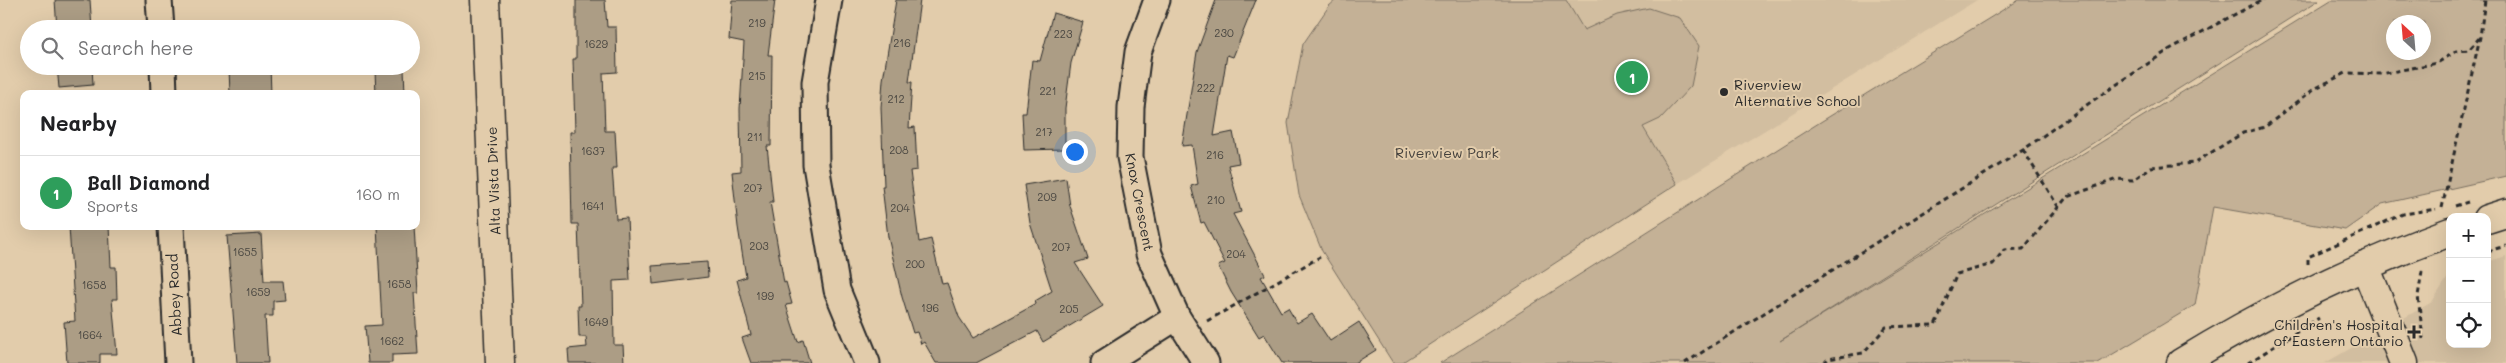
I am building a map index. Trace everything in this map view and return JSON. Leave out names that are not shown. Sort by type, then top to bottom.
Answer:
[{"type":"street","points":[[159,0],[160,20]]},
{"type":"street","name":"Alta Vista Drive","points":[[485,0],[500,363]]},
{"type":"street","points":[[829,0],[815,82],[816,165],[829,249],[838,290],[867,363]]},
{"type":"street","name":"Knox Crescent","points":[[1157,0],[1138,52],[1131,107],[1130,157],[1149,254],[1177,317],[1206,363]]},
{"type":"street","points":[[163,75],[164,90]]},
{"type":"street","points":[[2480,210],[2506,213]]},
{"type":"street","points":[[2181,363],[2230,334],[2365,266],[2446,220]]},
{"type":"street","name":"Abbey Road","points":[[171,230],[178,363]]},
{"type":"street","points":[[2365,266],[2404,363]]},
{"type":"street","points":[[1104,363],[1177,317]]},
{"type":"path","points":[[1685,363],[2023,150],[2170,49],[2262,0]]},
{"type":"path","points":[[2447,213],[2485,0]]},
{"type":"path","points":[[1824,363],[1828,359],[1863,353],[1886,327],[1935,325],[1957,274],[1992,264],[2004,250],[2023,249],[2060,208],[2067,197],[2117,179],[2133,180],[2151,167],[2194,163],[2243,133],[2265,128],[2314,89],[2346,73],[2381,74],[2437,63],[2457,51],[2468,50],[2480,36]]},
{"type":"path","points":[[2023,150],[2060,208]]},
{"type":"path","points":[[2311,270],[2307,259],[2311,254],[2403,214],[2446,220]]},
{"type":"path","points":[[2491,250],[2506,246]]},
{"type":"path","points":[[1204,323],[1320,257]]},
{"type":"path","points":[[2425,343],[2418,286],[2422,272],[2430,268]]},
{"type":"path","points":[[2248,363],[2327,312]]},
{"type":"shaded area","name":"Riverview Alternative School","points":[[1566,0],[1977,0],[1677,184]]},
{"type":"shaded area","name":"Children's Hospital of Eastern Ontario","points":[[2506,256],[2506,363],[2325,363],[2432,302],[2446,280],[2446,348],[2491,348],[2491,261]]},
{"type":"green space","name":"Riverview Park","points":[[1336,0],[1566,0],[1584,30],[1617,15],[1649,8],[1680,18],[1699,46],[1691,86],[1660,119],[1643,127],[1677,184],[1401,363],[1393,363],[1322,251],[1299,195],[1288,123],[1303,44],[1329,6]]},
{"type":"green space","points":[[2019,0],[2319,0],[1780,341],[2331,0],[2506,0],[2506,176],[2382,204],[2345,230],[2213,207],[2195,305],[2098,363],[1440,363],[1822,121]]},
{"type":"building","points":[[55,0],[90,0],[91,20],[56,20]]},
{"type":"building","points":[[576,0],[605,0],[607,27],[616,27],[617,72],[603,73],[605,131],[615,131],[617,168],[612,168],[616,219],[627,218],[630,280],[613,281],[614,345],[623,345],[624,363],[569,363],[568,349],[587,347],[586,337],[579,337],[578,306],[581,306],[578,224],[572,224],[570,132],[575,132],[573,59],[576,59]]},
{"type":"building","points":[[732,0],[775,0],[768,55],[772,55],[771,146],[767,146],[773,202],[770,202],[784,283],[786,282],[792,304],[786,305],[798,342],[803,340],[810,363],[751,363],[742,338],[751,335],[737,280],[746,277],[732,172],[741,171],[740,109],[744,42],[729,39]]},
{"type":"building","points":[[896,0],[920,0],[909,82],[912,82],[909,128],[915,127],[917,170],[910,171],[919,242],[931,239],[942,284],[947,283],[959,317],[973,338],[1036,304],[1035,301],[1052,291],[1030,223],[1024,185],[1066,178],[1070,206],[1088,259],[1075,263],[1103,306],[1043,342],[1037,331],[976,363],[936,363],[924,342],[921,344],[917,332],[913,333],[902,297],[888,237],[882,186],[884,186],[881,107],[883,80]]},
{"type":"building","points":[[1216,0],[1256,0],[1233,57],[1227,55],[1214,136],[1233,132],[1239,163],[1228,165],[1241,212],[1233,214],[1265,275],[1261,277],[1281,312],[1288,308],[1297,323],[1312,314],[1330,341],[1359,322],[1376,350],[1355,363],[1282,363],[1264,334],[1259,337],[1231,292],[1218,266],[1225,263],[1204,222],[1201,223],[1191,186],[1198,184],[1192,145],[1182,146],[1197,52]]},
{"type":"building","points":[[1053,13],[1083,22],[1071,63],[1065,108],[1065,149],[1024,150],[1022,113],[1026,113],[1032,60],[1040,61]]},
{"type":"building","points":[[58,75],[92,75],[93,85],[59,88]]},
{"type":"building","points":[[229,75],[270,75],[271,90],[230,90]]},
{"type":"building","points":[[375,75],[404,75],[405,90],[376,90]]},
{"type":"building","points":[[69,230],[109,230],[111,267],[116,267],[117,299],[112,299],[117,354],[100,354],[100,363],[67,363],[64,322],[75,321]]},
{"type":"building","points":[[377,230],[414,230],[418,293],[414,293],[418,354],[392,355],[392,363],[368,363],[365,326],[382,325]]},
{"type":"building","points":[[261,234],[264,281],[283,281],[285,300],[273,301],[273,316],[265,316],[268,363],[237,363],[227,236]]},
{"type":"building","points":[[707,262],[708,277],[653,284],[652,266]]},
{"type":"place","name":"Ball Diamond","points":[[1632,77]]},
{"type":"place","name":"Riverview Alternative School","points":[[1724,92]]},
{"type":"place","name":"Children's Hospital of Eastern Ontario","points":[[2414,332]]}]
